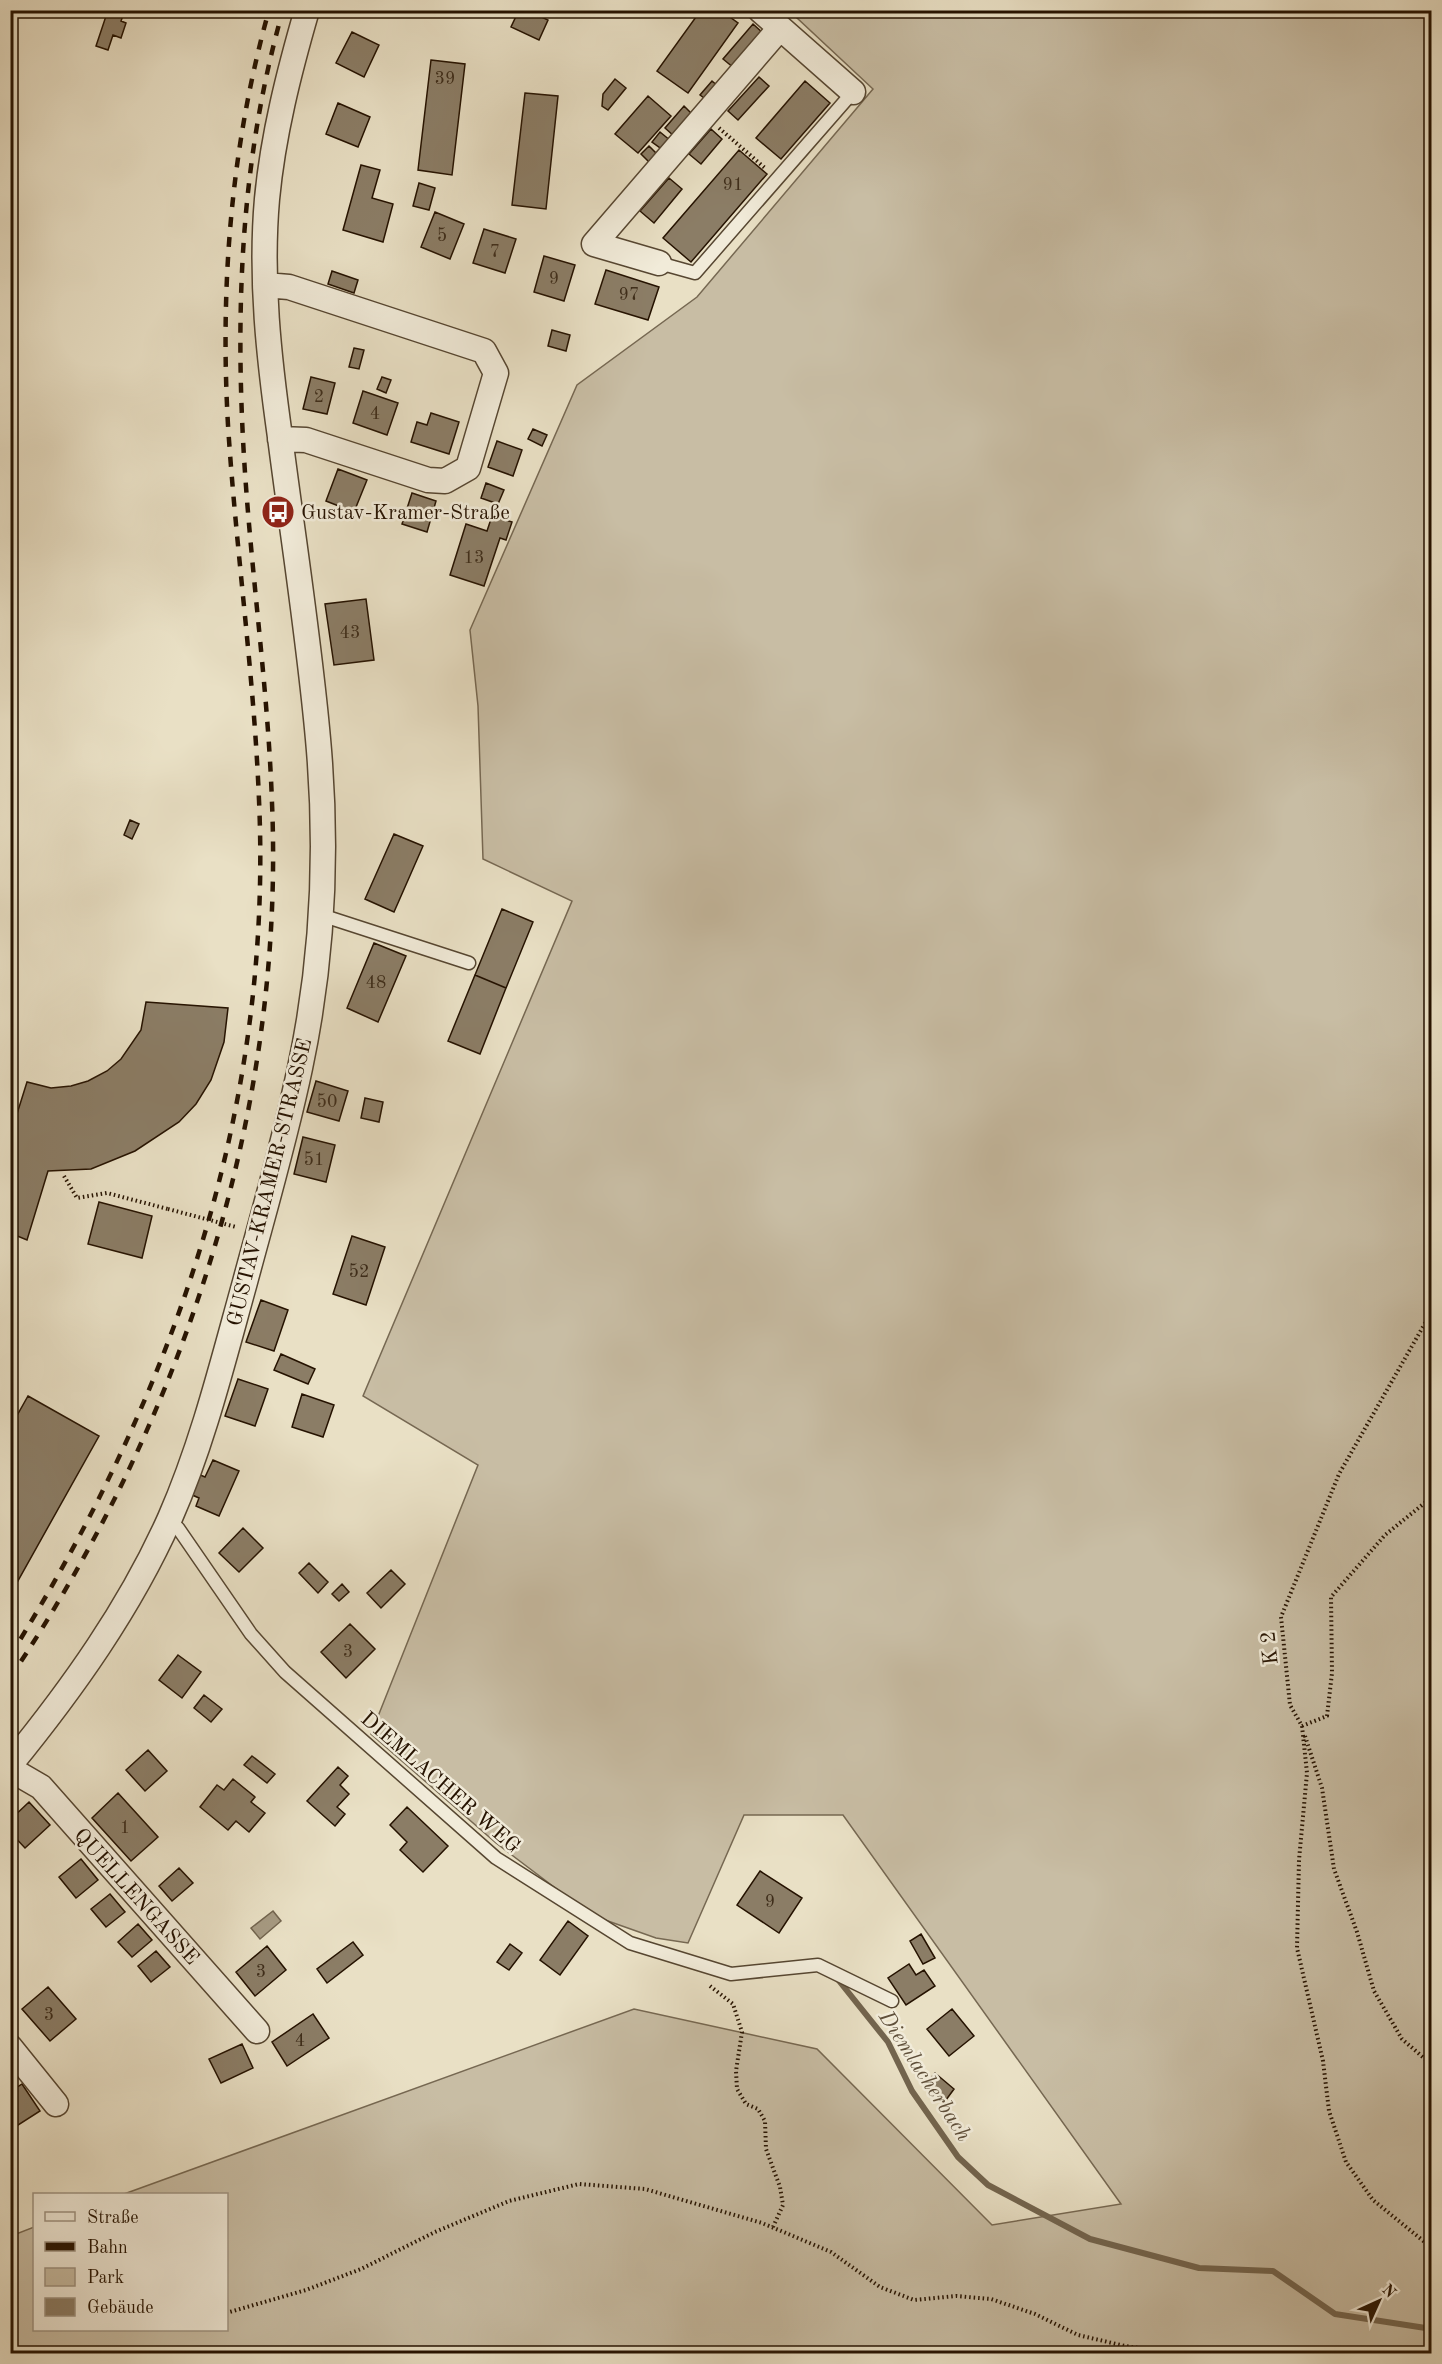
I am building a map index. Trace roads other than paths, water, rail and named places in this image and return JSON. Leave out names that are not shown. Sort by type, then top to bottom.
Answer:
[{"type":"street","name":"GUSTAV-KRAMER-STRASSE","points":[[10,1767],[92,1657],[169,1520],[217,1383],[288,1124],[306,1036],[321,915],[323,818],[318,744],[303,603],[270,369],[265,285],[267,200],[275,134],[308,10]]},
{"type":"street","points":[[760,10],[853,92]]},
{"type":"street","points":[[659,263],[594,244],[780,28]]},
{"type":"street","points":[[265,285],[289,287],[456,340],[484,351],[496,373],[468,468],[445,481],[428,480],[306,440],[280,439]]},
{"type":"street","name":"QUELLENGASSE","points":[[10,1767],[41,1787],[257,2031]]},
{"type":"street","points":[[10,2047],[56,2104]]},
{"type":"lane","points":[[659,263],[695,273],[853,92]]},
{"type":"lane","points":[[321,915],[469,963]]},
{"type":"lane","name":"DIEMLACHER WEG","points":[[169,1520],[178,1528],[251,1634],[285,1672],[496,1858],[630,1943],[650,1951],[730,1974],[818,1965],[892,2001]]},
{"type":"waterway","name":"Diemlacherbach","points":[[836,1977],[888,2042],[912,2091],[958,2157],[988,2185],[1090,2239],[1199,2268],[1273,2271],[1335,2314],[1432,2329]]},
{"type":"railway","points":[[10,1656],[68,1557],[120,1456],[164,1352],[201,1246],[229,1138],[249,1028],[259,915],[259,800],[257,753],[228,425],[227,268],[231,216],[245,112],[269,10]]},
{"type":"railway","points":[[10,1678],[71,1580],[125,1477],[172,1370],[210,1261],[240,1149],[261,1034],[272,919],[272,803],[267,717],[244,457],[241,401],[241,288],[244,232],[258,120],[283,10]]},
{"type":"place","name":"Gustav-Kramer-Straße","points":[[278,512]]}]
